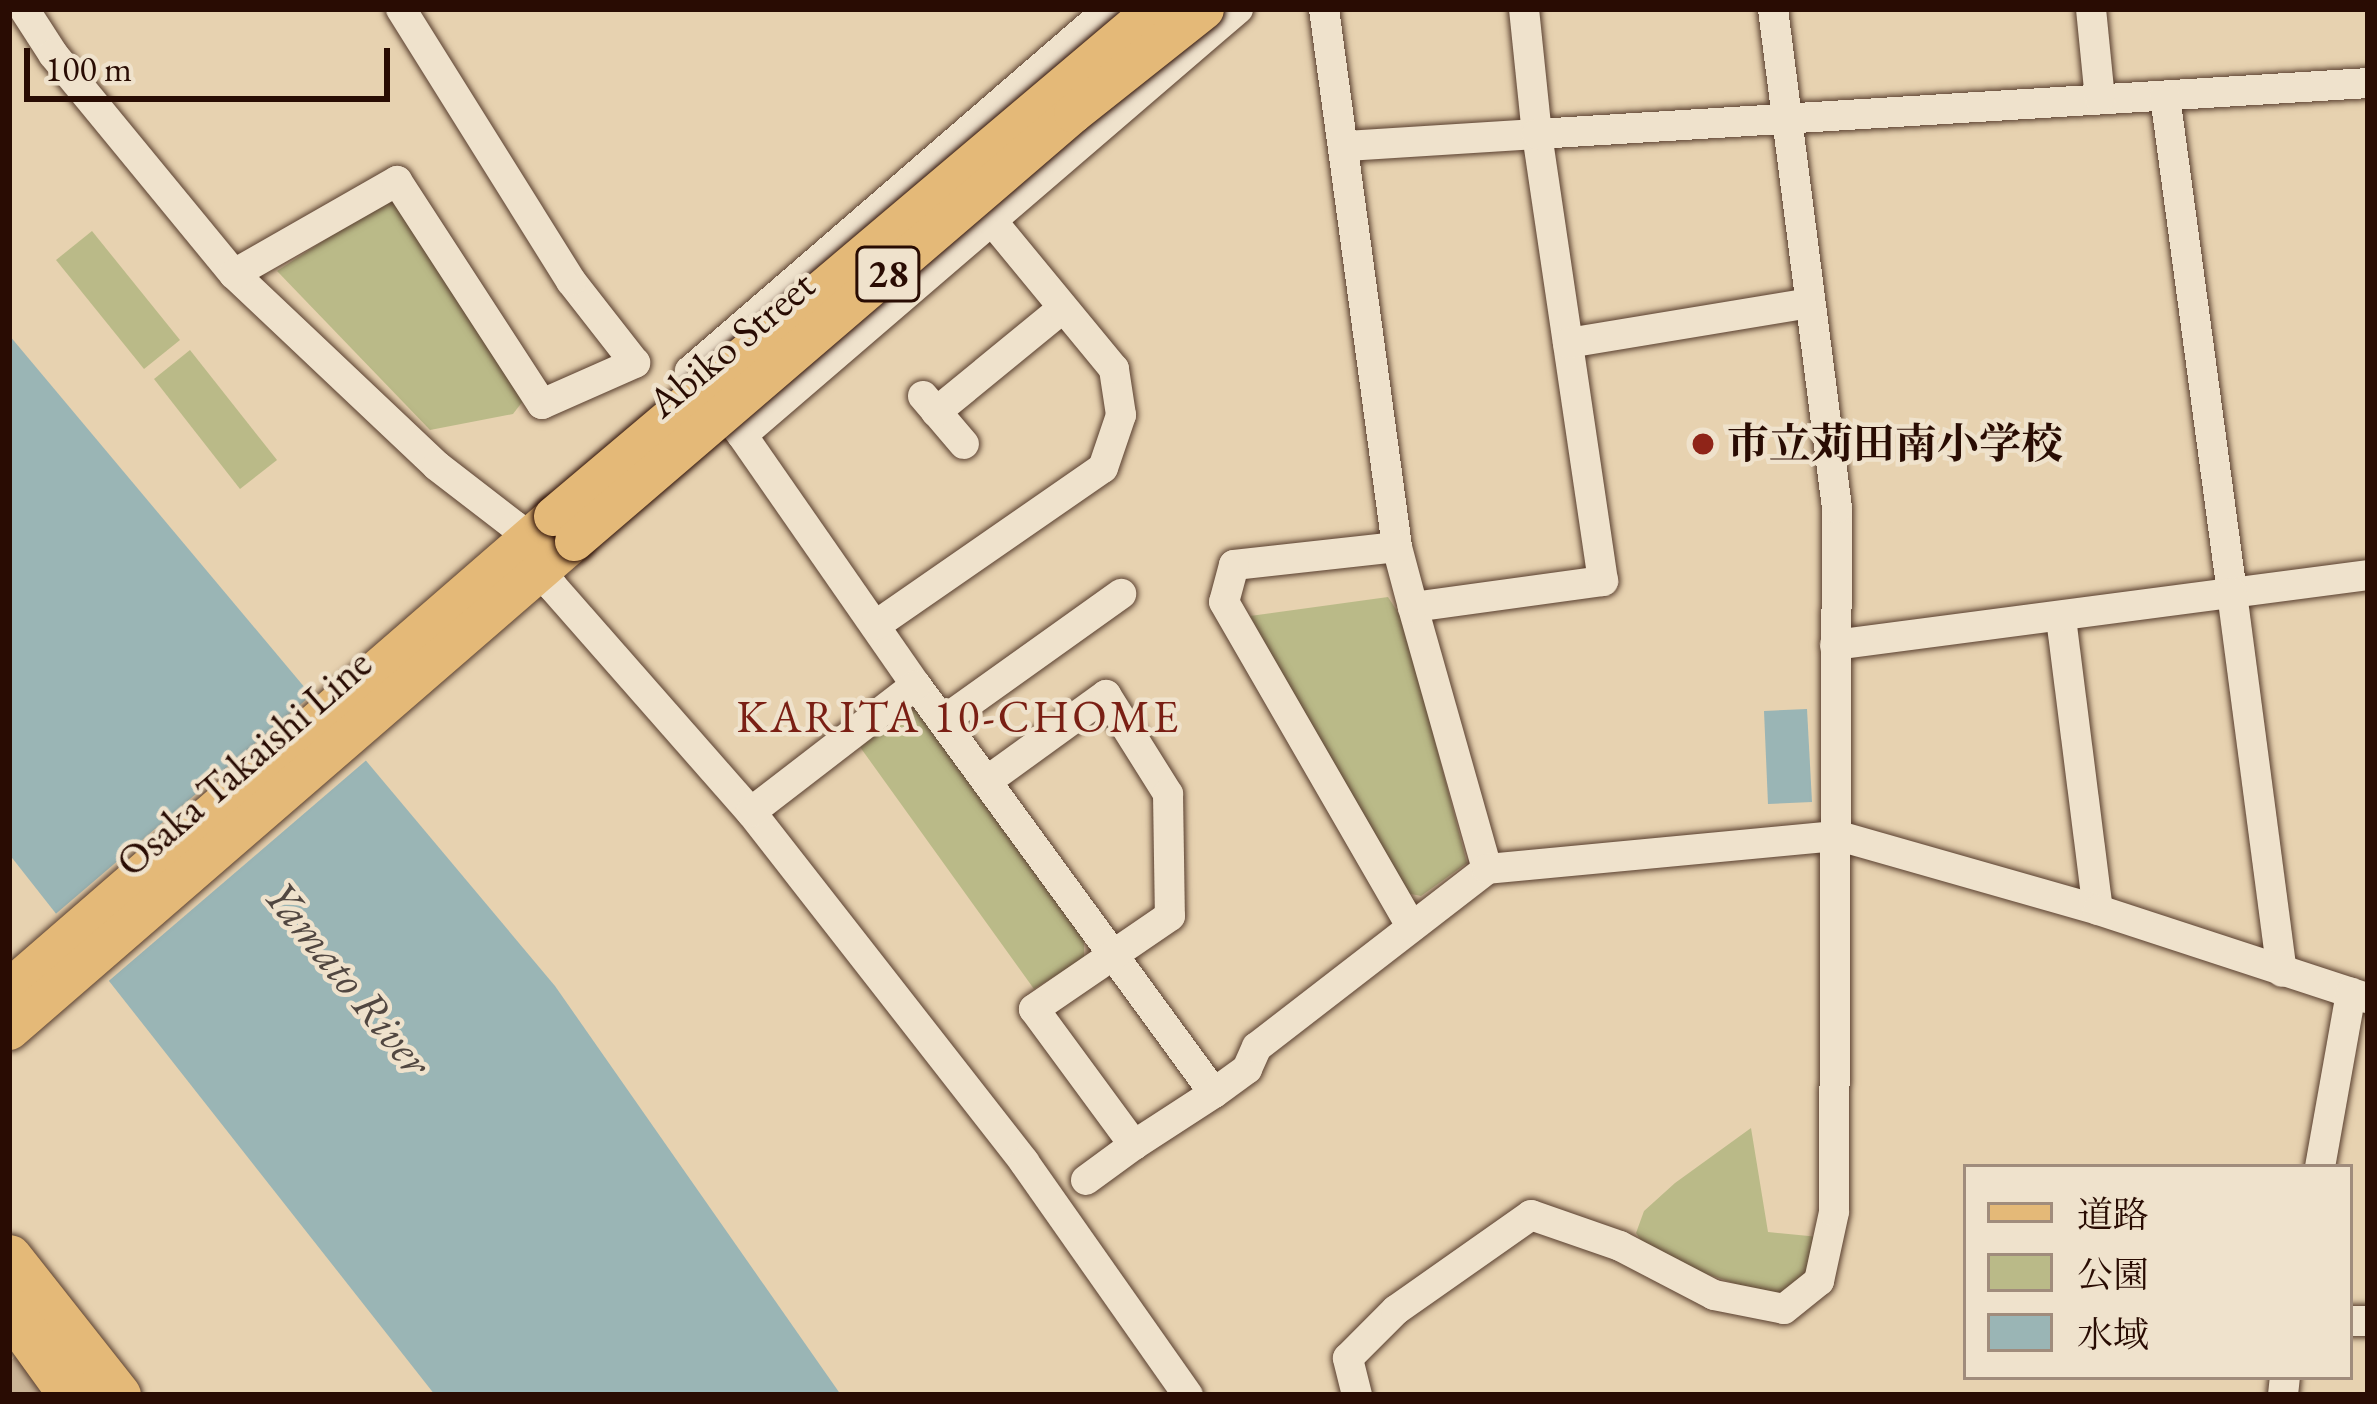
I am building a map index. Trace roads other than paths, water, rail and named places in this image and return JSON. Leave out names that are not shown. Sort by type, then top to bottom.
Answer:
[{"type":"highway","points":[[9,1257],[118,1395]]},
{"type":"highway","points":[[9,1310],[70,1395]]},
{"type":"main road","name":"Abiko Street","points":[[537,551],[1153,9]]},
{"type":"main road","name":"Abiko Street","points":[[537,551],[1204,9]]},
{"type":"main road","name":"Osaka Takaishi Line","points":[[9,988],[537,551]]},
{"type":"main road","name":"Osaka Takaishi Line","points":[[9,1030],[537,551]]},
{"type":"street","points":[[234,274],[397,181],[542,404],[634,363],[571,281],[401,9]]},
{"type":"street","points":[[1109,9],[690,371],[742,435],[916,685],[1214,1093]]},
{"type":"street","points":[[742,435],[1238,9]]},
{"type":"street","points":[[1324,9],[1397,547],[1486,869]]},
{"type":"street","points":[[1413,607],[1603,581],[1524,9]]},
{"type":"street","points":[[1357,1395],[1348,1358],[1396,1310],[1531,1215],[1620,1246],[1714,1294],[1784,1309],[1820,1281],[1834,1212],[1837,508],[1773,9]]},
{"type":"street","points":[[2091,9],[2100,99]]},
{"type":"street","points":[[34,11],[53,54],[234,274],[437,466],[537,551],[752,812],[1024,1162],[1188,1395]]},
{"type":"street","points":[[1043,66],[1039,90],[1070,129],[1100,127]]},
{"type":"street","points":[[1345,146],[2368,82]]},
{"type":"street","points":[[2165,96],[2282,972]]},
{"type":"street","points":[[876,625],[1102,468],[1121,415],[1114,369],[991,220]]},
{"type":"street","points":[[1568,343],[1809,303]]},
{"type":"street","points":[[964,444],[930,404],[1063,308]]},
{"type":"street","points":[[1397,547],[1234,565],[1224,602],[1412,927]]},
{"type":"street","points":[[1835,645],[2368,575]]},
{"type":"street","points":[[943,721],[1102,598]]},
{"type":"street","points":[[2061,618],[2098,910]]},
{"type":"street","points":[[752,812],[916,685]]},
{"type":"street","points":[[987,781],[1106,695],[1168,794],[1170,916],[1034,1009],[1134,1145]]},
{"type":"street","points":[[1086,1180],[1247,1069],[1257,1047],[1486,869],[1839,836],[2098,910],[2360,996],[2321,1164]]},
{"type":"water","name":"Yamato River","points":[[9,335],[555,986],[841,1395],[435,1395],[9,854]]},
{"type":"water","points":[[1807,709],[1812,802],[1768,804],[1764,711]]},
{"type":"tunnel","points":[[9,1362],[44,1395]]},
{"type":"place","name":"市立苅田南小学校","points":[[1703,444]]},
{"type":"district","name":"KARITA 10-CHOME","points":[[959,717]]}]
